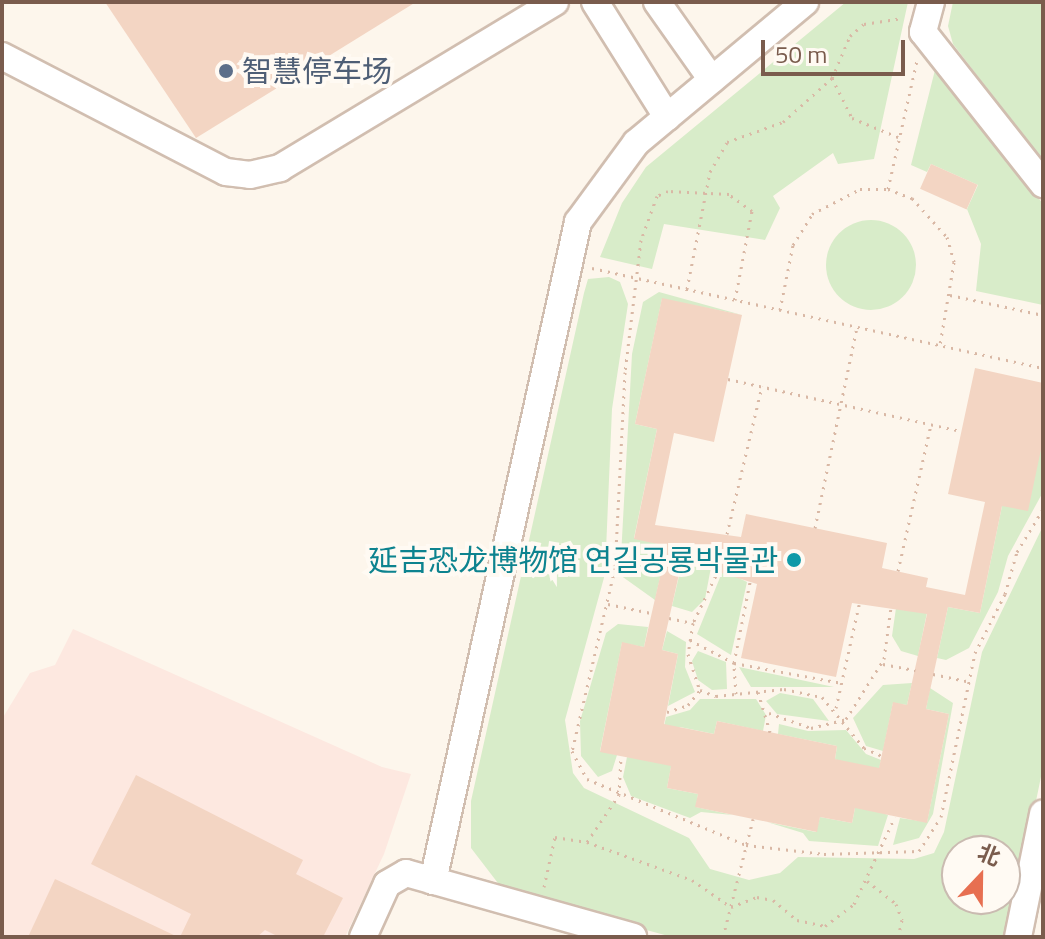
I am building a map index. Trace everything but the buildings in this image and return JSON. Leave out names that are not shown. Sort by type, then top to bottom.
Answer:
[{"type":"street","points":[[2,56],[226,172],[250,175],[280,168],[555,2]]},
{"type":"street","points":[[595,2],[667,117]]},
{"type":"street","points":[[657,2],[712,80]]},
{"type":"street","points":[[433,881],[565,262],[599,187],[667,117],[805,2]]},
{"type":"street","points":[[927,18],[1043,184]]},
{"type":"street","points":[[1018,937],[1043,814]]},
{"type":"street","points":[[363,937],[395,875],[433,881],[633,937]]},
{"type":"path","points":[[687,289],[705,192],[727,142],[783,122],[832,78],[850,36],[864,24],[927,18],[888,189]]},
{"type":"path","points":[[832,78],[852,118],[899,137]]},
{"type":"path","points":[[780,310],[793,245],[812,214],[847,193],[888,189],[912,198],[947,237],[954,262],[940,345]]},
{"type":"path","points":[[735,300],[752,211],[729,194],[668,191],[651,204],[625,372],[608,604],[572,751],[587,779],[619,795],[746,845],[882,854],[919,851],[935,833],[966,681],[1017,552],[1043,509]]},
{"type":"path","points":[[565,262],[1043,368]]},
{"type":"path","points":[[950,295],[1043,315]]},
{"type":"path","points":[[815,528],[857,327]]},
{"type":"path","points":[[728,379],[961,431]]},
{"type":"path","points":[[727,534],[762,386]]},
{"type":"path","points":[[898,571],[931,424]]},
{"type":"path","points":[[700,690],[690,674],[690,640],[693,623],[719,569]]},
{"type":"path","points":[[736,694],[734,663],[750,582]]},
{"type":"path","points":[[608,604],[651,613]]},
{"type":"path","points":[[836,708],[859,605]]},
{"type":"path","points":[[769,713],[811,728],[846,719],[881,664],[891,607]]},
{"type":"path","points":[[669,618],[693,623]]},
{"type":"path","points":[[690,640],[734,663],[842,683]]},
{"type":"path","points":[[881,664],[915,670]]},
{"type":"path","points":[[933,674],[966,681]]},
{"type":"path","points":[[700,690],[736,694],[804,693],[836,708],[864,748],[882,756]]},
{"type":"path","points":[[667,712],[688,705],[700,690]]},
{"type":"path","points":[[758,692],[769,713],[770,732]]},
{"type":"path","points":[[587,842],[619,795],[621,756]]},
{"type":"path","points":[[731,907],[757,897],[773,900],[797,920],[825,926],[854,904],[882,854],[895,817]]},
{"type":"path","points":[[723,937],[753,819]]},
{"type":"path","points":[[539,910],[555,837],[587,842],[692,880],[731,907]]},
{"type":"path","points":[[867,881],[896,904],[902,920],[898,937]]},
{"type":"shaded area","points":[[73,629],[382,767],[411,774],[384,854],[345,937],[2,937],[2,719],[30,673],[55,665]]},
{"type":"green space","points":[[846,2],[908,2],[874,159],[838,164],[833,153],[773,196],[780,208],[765,240],[664,224],[652,269],[600,257],[622,203],[646,167]]},
{"type":"green space","points":[[953,2],[1043,2],[1043,162],[953,44],[948,26]]},
{"type":"green space","points":[[935,70],[1043,204],[1043,305],[976,291],[981,244],[967,209],[978,185],[931,164],[927,172],[911,165]]},
{"type":"green space","points":[[871,220],[896,228],[908,240],[916,265],[908,290],[896,302],[871,310],[846,302],[834,290],[826,265],[834,240],[846,228]]},
{"type":"green space","points":[[609,277],[620,282],[628,304],[612,409],[605,574],[565,720],[573,773],[584,788],[689,838],[710,869],[749,880],[780,873],[798,857],[914,859],[934,853],[941,838],[941,915],[1013,915],[1008,937],[672,937],[504,891],[471,848],[471,801],[588,279]]},
{"type":"green space","points":[[659,292],[742,315],[662,299],[635,424],[657,429],[634,538],[667,546],[655,600],[620,575],[632,354],[643,302]]},
{"type":"green space","points":[[1043,440],[1043,492],[1008,556],[998,592],[969,648],[946,660],[937,658],[948,607],[980,613],[1002,506]]},
{"type":"green space","points":[[1043,526],[1043,767],[1021,874],[1021,835],[943,835],[982,652]]},
{"type":"green space","points":[[685,550],[711,567],[705,599],[692,612],[672,606]]},
{"type":"green space","points":[[723,570],[747,582],[731,655],[697,634]]},
{"type":"green space","points":[[929,603],[918,656],[901,651],[892,636],[896,608]]},
{"type":"green space","points":[[618,624],[648,627],[644,647],[622,643],[600,751],[617,755],[612,771],[598,777],[581,756],[580,721],[606,633]]},
{"type":"green space","points":[[667,631],[686,642],[685,667],[695,692],[668,706],[678,654],[662,650]]},
{"type":"green space","points":[[698,651],[726,662],[727,689],[712,690],[698,680],[692,661]]},
{"type":"green space","points":[[739,667],[834,687],[751,687]]},
{"type":"green space","points":[[912,683],[907,705],[893,703],[883,751],[866,746],[853,718],[883,685]]},
{"type":"green space","points":[[930,688],[953,703],[933,814],[919,838],[893,845],[900,818],[927,822],[949,714],[926,709]]},
{"type":"green space","points":[[780,693],[813,699],[829,721],[777,714],[766,701]]},
{"type":"green space","points":[[700,699],[756,699],[766,715],[763,731],[717,721],[714,734],[680,727],[662,736],[666,717],[690,710]]},
{"type":"green space","points":[[779,724],[808,731],[846,730],[866,754],[881,760],[876,783],[835,759],[837,746],[778,734]]},
{"type":"green space","points":[[627,757],[672,762],[667,788],[698,794],[696,807],[733,815],[701,812],[690,818],[631,796],[623,777]]},
{"type":"green space","points":[[856,803],[888,815],[878,846],[809,841],[803,833],[767,822],[816,832],[820,817],[852,823]]},
{"type":"place","name":"智慧停车场","points":[[226,71]]},
{"type":"place","name":"延吉恐龙博物馆 연길공룡박물관","points":[[794,560]]}]
